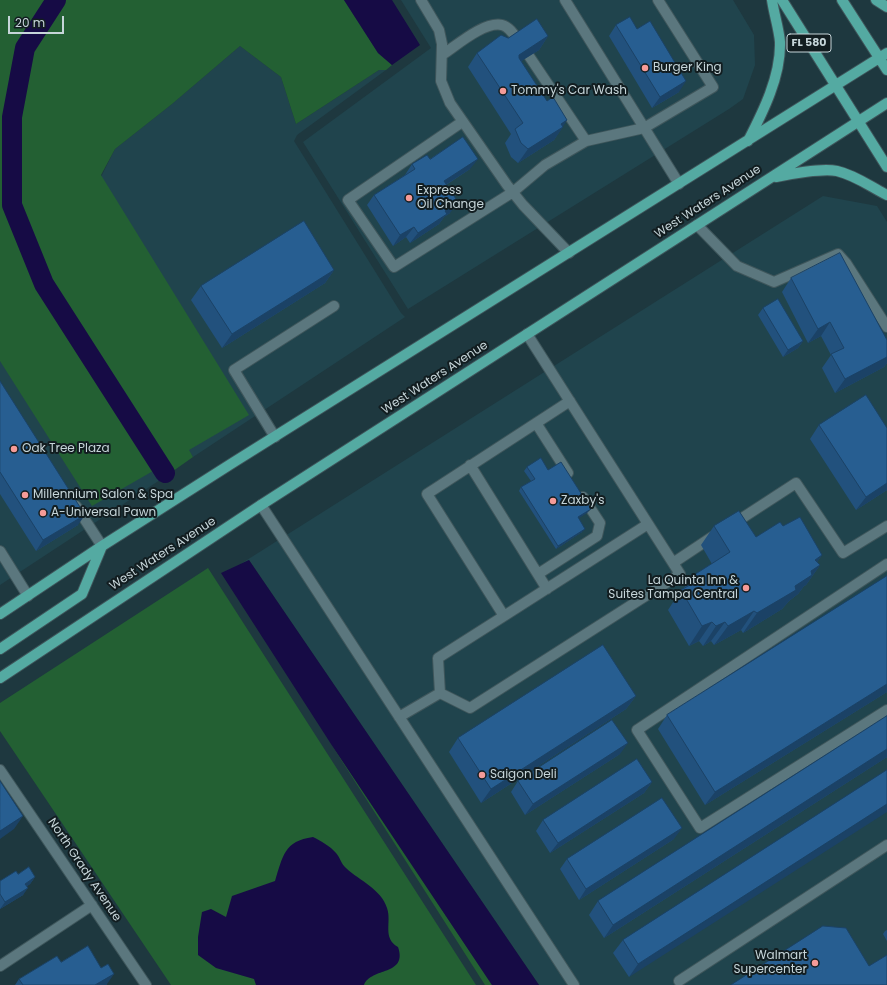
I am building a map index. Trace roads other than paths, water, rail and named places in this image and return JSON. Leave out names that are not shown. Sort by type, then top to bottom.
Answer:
[{"type":"main road","points":[[748,141],[762,113],[774,82],[780,43],[772,0]]},
{"type":"main road","name":"FL 580","points":[[782,0],[887,167]]},
{"type":"main road","points":[[842,0],[883,55],[887,70]]},
{"type":"main road","points":[[876,0],[887,7]]},
{"type":"main road","points":[[0,614],[102,546],[836,86],[883,55]]},
{"type":"main road","name":"West Waters Avenue","points":[[0,678],[262,505],[887,103]]},
{"type":"main road","points":[[770,178],[809,172],[836,171],[857,179],[887,195]]},
{"type":"main road","points":[[0,649],[82,594],[102,546]]},
{"type":"street","points":[[421,0],[439,30],[442,55],[441,81],[450,103],[513,192],[569,253]]},
{"type":"street","points":[[565,0],[679,184]]},
{"type":"street","points":[[462,122],[348,200],[394,267],[513,192],[545,164],[586,141],[644,128],[713,87],[658,0]]},
{"type":"street","points":[[442,55],[489,25],[502,25],[511,30],[517,39]]},
{"type":"street","points":[[529,56],[586,141]]},
{"type":"street","points":[[697,225],[737,266],[774,282],[838,254],[846,263],[887,327]]},
{"type":"street","points":[[275,437],[234,370],[334,306]]},
{"type":"street","points":[[440,693],[470,708],[680,574],[527,334]]},
{"type":"street","points":[[504,616],[427,494],[570,401]]},
{"type":"street","points":[[536,423],[600,523],[597,536],[538,574]]},
{"type":"street","points":[[470,466],[547,589]]},
{"type":"street","points":[[673,563],[796,483],[843,553],[887,526]]},
{"type":"street","points":[[69,496],[102,546]]},
{"type":"street","points":[[262,505],[574,985]]},
{"type":"street","points":[[440,693],[438,658],[648,524]]},
{"type":"street","points":[[0,551],[4,566],[28,596]]},
{"type":"street","points":[[887,564],[638,730],[700,828],[887,710]]},
{"type":"street","points":[[399,717],[440,693]]},
{"type":"street","name":"North Grady Avenue","points":[[0,770],[146,985]]},
{"type":"street","points":[[678,984],[887,845]]},
{"type":"street","points":[[0,966],[92,905]]},
{"type":"waterway","points":[[56,0],[25,48],[12,117],[12,205],[44,284],[165,473]]},
{"type":"place","name":"Burger King","points":[[645,68]]},
{"type":"place","name":"Tommy's Car Wash","points":[[503,91]]},
{"type":"place","name":"Express Oil Change","points":[[409,198]]},
{"type":"place","name":"Oak Tree Plaza","points":[[14,449]]},
{"type":"place","name":"Millennium Salon & Spa","points":[[25,495]]},
{"type":"place","name":"Zaxby's","points":[[553,501]]},
{"type":"place","name":"A-Universal Pawn","points":[[43,513]]},
{"type":"place","name":"La Quinta Inn & Suites Tampa Central","points":[[746,588]]},
{"type":"place","name":"Saigon Deli","points":[[482,775]]},
{"type":"place","name":"Walmart Supercenter","points":[[815,963]]}]
